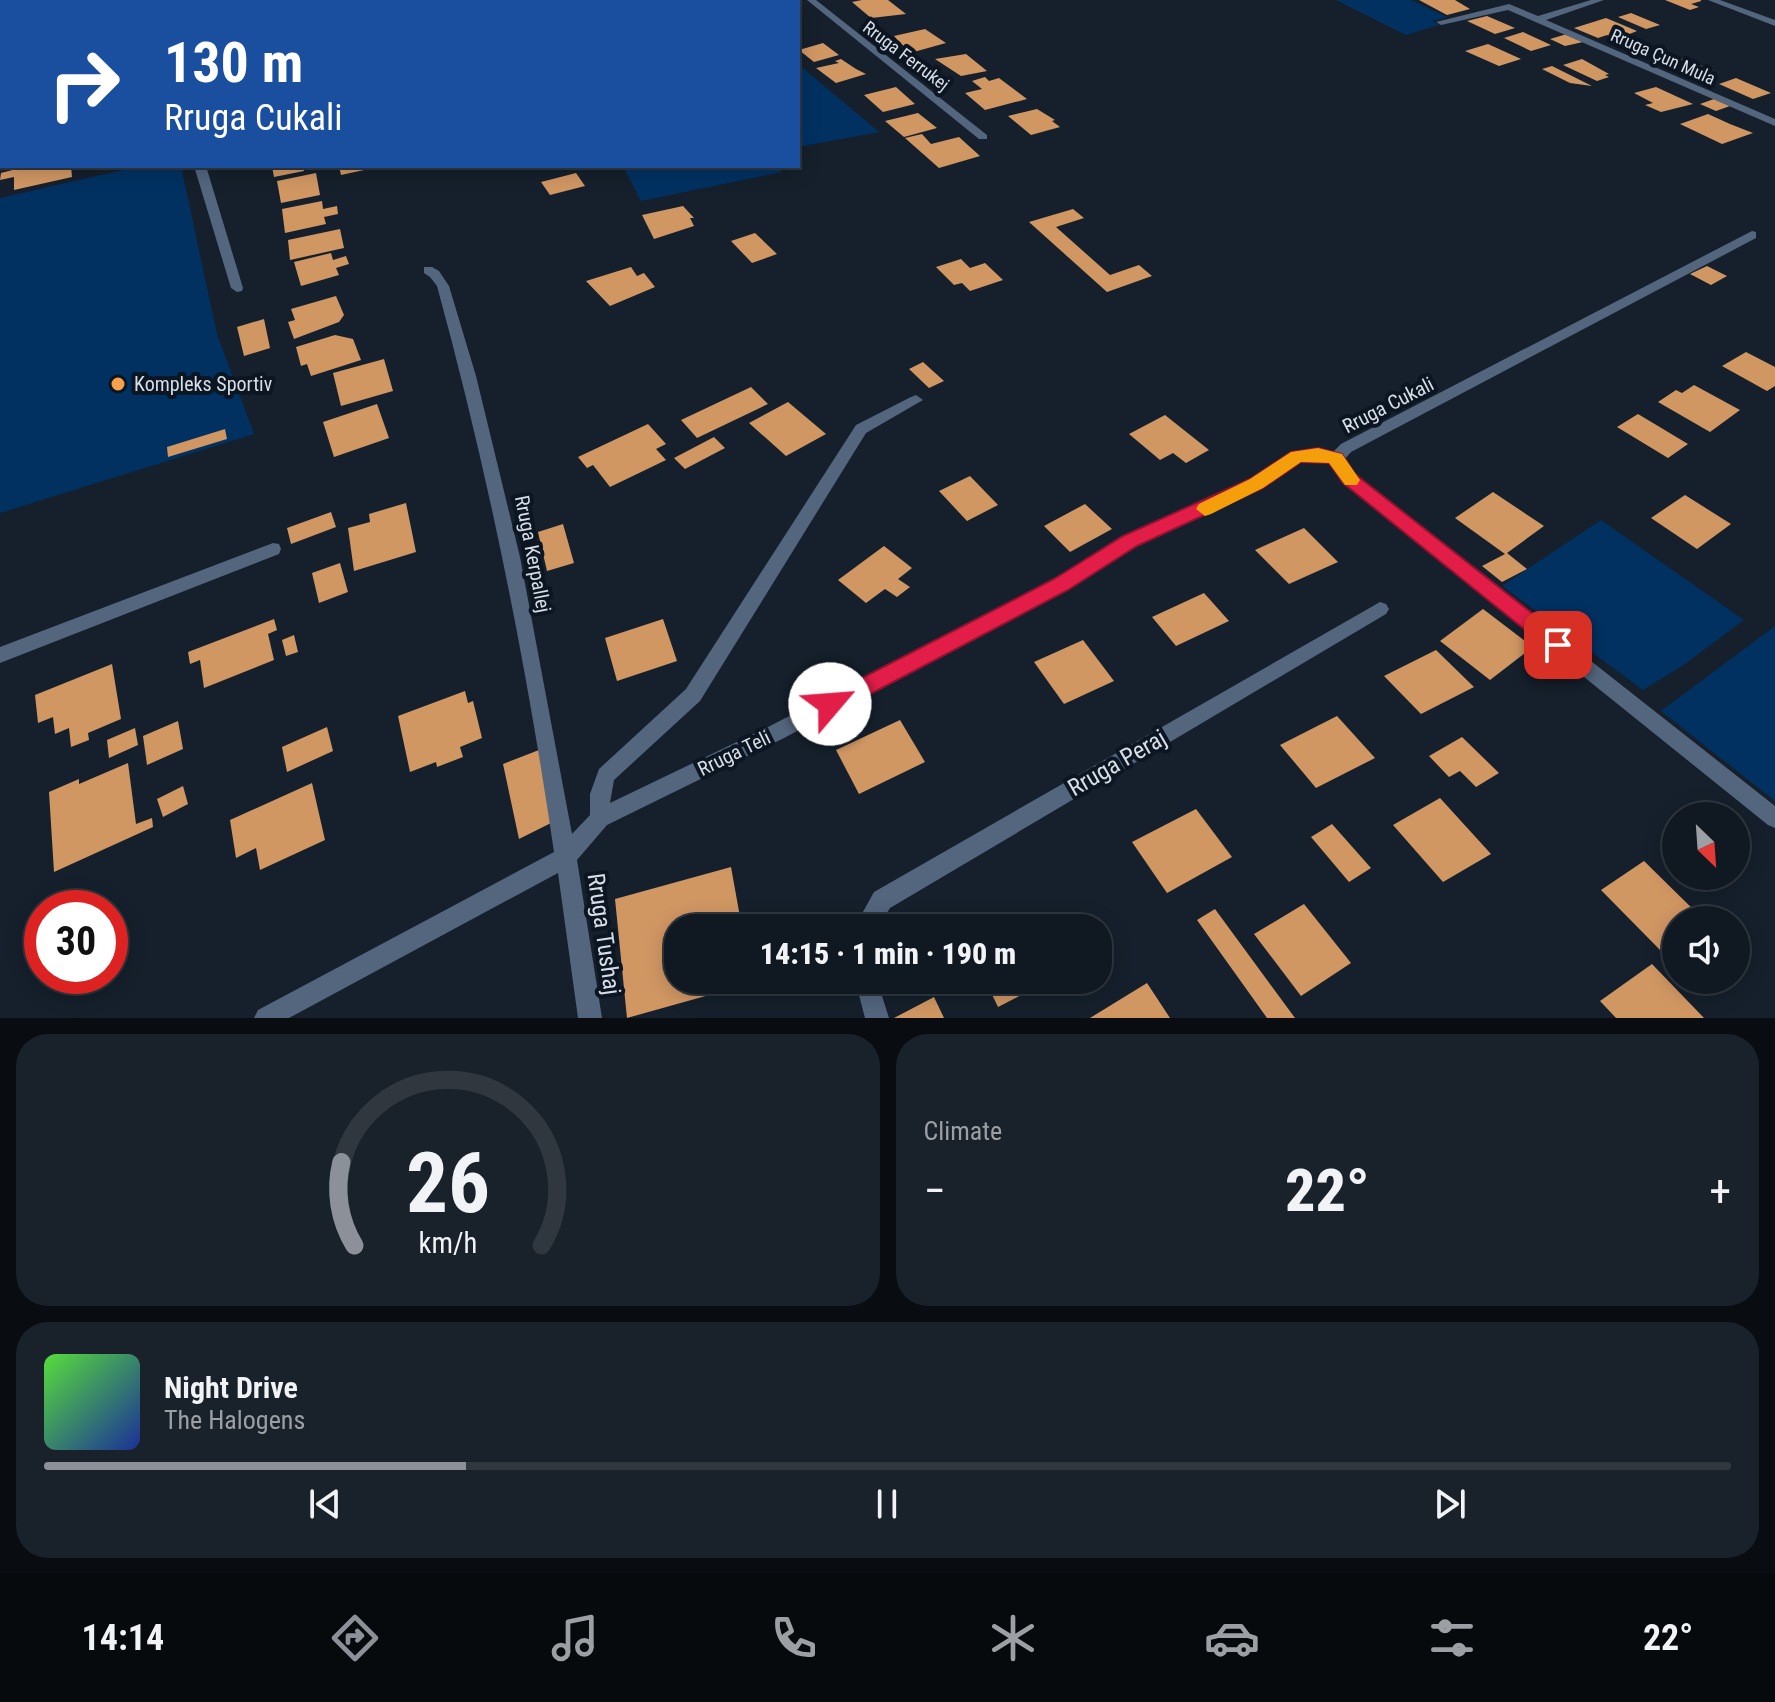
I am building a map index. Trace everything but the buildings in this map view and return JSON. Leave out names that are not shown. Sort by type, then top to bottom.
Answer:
[{"type":"street","name":"Rruga Ferrukej","points":[[811,0],[983,137]]},
{"type":"street","name":"Rruga Çun Mula","points":[[1539,19],[1600,0]]},
{"type":"street","points":[[1712,0],[1775,23]]},
{"type":"street","name":"Rruga Çun Mula","points":[[1441,22],[1509,7],[1775,123]]},
{"type":"street","points":[[201,168],[237,288]]},
{"type":"street","name":"Rruga Cukali","points":[[1752,235],[1346,448],[1335,459],[1349,479],[1775,818]]},
{"type":"street","name":"Rruga Kerpallej","points":[[428,270],[443,286],[491,456],[566,857]]},
{"type":"street","points":[[600,818],[600,794],[606,775],[693,695],[861,429],[916,400]]},
{"type":"street","name":"Rruga Teli","points":[[266,1018],[566,857],[600,818],[777,732],[1061,584],[1130,541],[1257,484],[1297,456],[1318,454],[1335,459]]},
{"type":"street","points":[[0,655],[273,549]]},
{"type":"street","name":"Rruga Peraj","points":[[874,914],[882,900],[1380,609]]},
{"type":"street","name":"Rruga Tushaj","points":[[566,857],[590,1018]]},
{"type":"street","points":[[870,994],[877,1018]]},
{"type":"shaded area","points":[[1336,0],[1411,0],[1447,17],[1432,21],[1439,25],[1406,35]]},
{"type":"shaded area","points":[[800,66],[879,132],[800,147]]},
{"type":"shaded area","name":"Kompleks Sportiv","points":[[131,168],[181,168],[217,334],[254,434],[0,513],[0,198]]},
{"type":"shaded area","points":[[624,168],[779,168],[782,172],[641,201]]},
{"type":"shaded area","points":[[1601,520],[1744,620],[1685,664],[1643,690],[1502,586]]},
{"type":"shaded area","points":[[1775,626],[1775,801],[1661,711]]},
{"type":"slow traffic","points":[[1205,509],[1257,484],[1297,456],[1318,454],[1335,459],[1351,480]]},
{"type":"place","name":"Kompleks Sportiv","points":[[118,384]]},
{"type":"route","points":[[830,704],[1061,584],[1130,541],[1257,484],[1297,456],[1318,454],[1335,459],[1349,479],[1558,645]]}]
